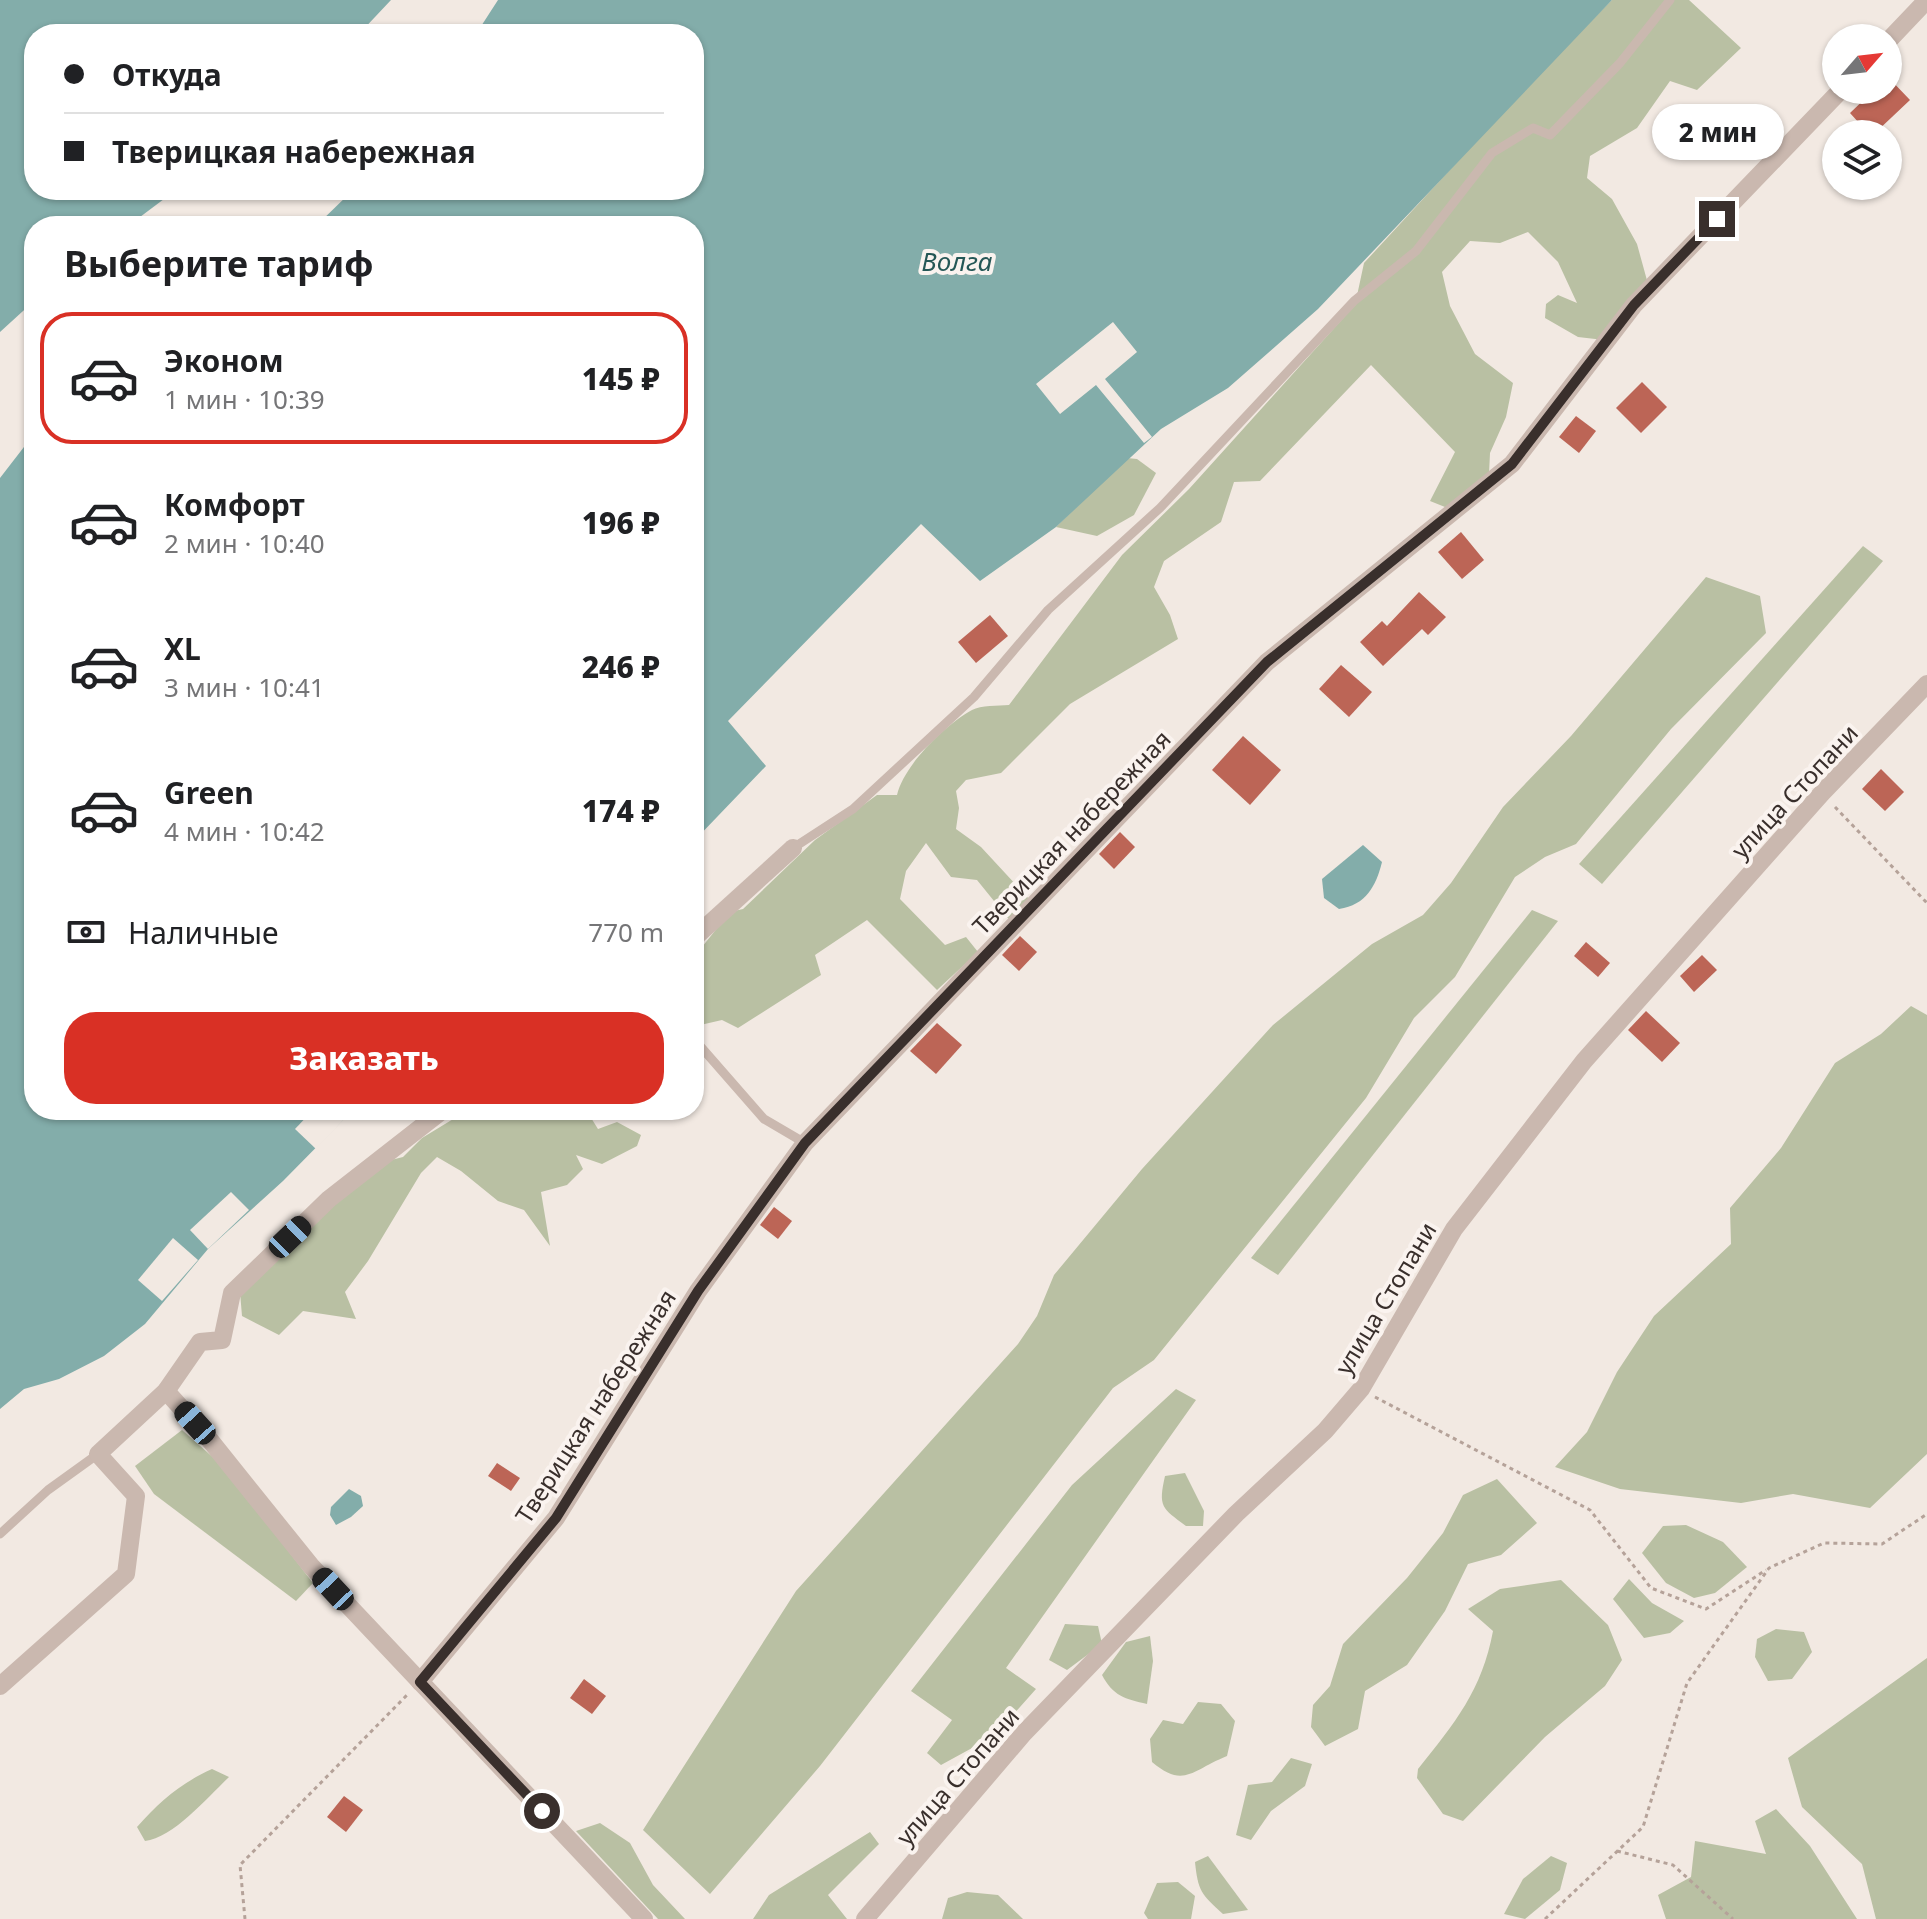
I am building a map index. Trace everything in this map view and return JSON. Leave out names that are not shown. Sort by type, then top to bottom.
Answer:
[{"type":"street","points":[[1902,26],[1927,0]]},
{"type":"street","name":"Тверицкая набережная","points":[[420,1682],[556,1518],[698,1291],[805,1143],[1267,662],[1512,464],[1634,305],[1828,104]]},
{"type":"street","name":"улица Стопани","points":[[865,1919],[1024,1733],[1236,1514],[1325,1431],[1361,1389],[1463,1217],[1584,1061],[1822,793],[1927,684]]},
{"type":"street","points":[[704,929],[793,848]]},
{"type":"street","points":[[0,1686],[126,1574],[136,1496],[98,1454],[166,1391],[200,1342],[222,1340],[232,1293],[329,1199],[430,1120]]},
{"type":"street","points":[[166,1391],[209,1439],[311,1566],[644,1919]]},
{"type":"lane","points":[[793,848],[853,809],[974,697],[1048,610],[1160,508],[1354,301],[1416,251],[1492,153],[1533,128],[1550,135],[1620,63],[1670,0]]},
{"type":"lane","points":[[704,1050],[764,1119],[805,1143]]},
{"type":"lane","points":[[0,1534],[48,1490],[98,1454]]},
{"type":"path","points":[[1822,793],[1927,903]]},
{"type":"path","points":[[1361,1389],[1590,1510],[1651,1588],[1706,1609],[1769,1568],[1824,1543],[1882,1544],[1927,1514]]},
{"type":"path","points":[[1545,1919],[1643,1827],[1687,1683],[1769,1568]]},
{"type":"path","points":[[245,1919],[240,1865],[420,1682]]},
{"type":"path","points":[[1617,1851],[1673,1865],[1733,1919]]},
{"type":"green space","points":[[1612,0],[1689,0],[1741,48],[1697,90],[1670,81],[1637,128],[1590,156],[1587,178],[1612,199],[1637,244],[1648,284],[1604,340],[1578,337],[1545,318],[1546,304],[1558,295],[1577,303],[1558,262],[1528,232],[1500,243],[1470,241],[1442,272],[1450,306],[1475,354],[1513,383],[1506,417],[1490,453],[1489,474],[1450,509],[1430,501],[1455,452],[1371,365],[1260,481],[1234,482],[1221,522],[1164,561],[1154,587],[1170,615],[1178,639],[1070,704],[1001,773],[966,780],[956,791],[959,808],[956,829],[981,847],[1029,899],[1011,922],[977,880],[951,877],[926,843],[906,871],[900,899],[945,945],[966,937],[978,952],[937,990],[867,920],[815,955],[821,975],[738,1028],[722,1020],[704,1024],[704,944],[730,912],[743,909],[815,840],[877,795],[897,795],[917,759],[961,717],[980,707],[1009,705],[1122,555],[1189,489],[1355,305],[1364,263],[1529,84]]},
{"type":"green space","points":[[1127,458],[1137,459],[1156,473],[1134,515],[1097,536],[1056,527]]},
{"type":"green space","points":[[1863,546],[1883,561],[1602,884],[1579,864]]},
{"type":"green space","points":[[1706,577],[1760,596],[1766,633],[1671,729],[1576,844],[1545,857],[1515,877],[1455,977],[1414,1018],[1366,1098],[1154,1360],[1113,1388],[820,1766],[710,1894],[643,1830],[796,1591],[1018,1344],[1037,1316],[1054,1275],[1142,1169],[1273,1025],[1372,944],[1423,915],[1451,883],[1503,807],[1571,736]]},
{"type":"green space","points":[[1532,910],[1558,921],[1278,1275],[1251,1258]]},
{"type":"green space","points":[[1911,1006],[1927,1015],[1927,1454],[1870,1508],[1793,1494],[1741,1503],[1620,1489],[1555,1467],[1587,1432],[1617,1372],[1654,1316],[1731,1244],[1730,1208],[1781,1148],[1835,1063],[1881,1034]]},
{"type":"green space","points":[[452,1120],[592,1120],[598,1129],[617,1122],[641,1135],[637,1146],[602,1164],[576,1155],[583,1169],[567,1185],[541,1192],[550,1246],[524,1210],[498,1201],[461,1171],[437,1157],[421,1173],[368,1261],[345,1292],[356,1319],[303,1311],[279,1335],[242,1316],[240,1292],[284,1248],[383,1162],[403,1157],[422,1138]]},
{"type":"green space","points":[[1176,1389],[1196,1400],[1006,1668],[1036,1689],[994,1736],[941,1765],[927,1753],[952,1720],[911,1691],[1072,1485]]},
{"type":"green space","points":[[182,1430],[223,1466],[313,1583],[296,1601],[154,1494],[135,1466]]},
{"type":"green space","points":[[1185,1473],[1204,1511],[1203,1526],[1186,1526],[1167,1510],[1162,1501],[1165,1476]]},
{"type":"green space","points":[[1497,1479],[1537,1523],[1501,1555],[1468,1564],[1445,1611],[1407,1665],[1365,1691],[1358,1729],[1325,1746],[1311,1727],[1313,1705],[1330,1686],[1343,1644],[1407,1578],[1443,1533],[1463,1495]]},
{"type":"green space","points":[[1686,1525],[1723,1542],[1747,1567],[1715,1593],[1694,1598],[1666,1583],[1642,1553],[1663,1526]]},
{"type":"green space","points":[[1629,1579],[1652,1603],[1684,1621],[1670,1633],[1644,1638],[1613,1599]]},
{"type":"green space","points":[[1561,1580],[1608,1625],[1622,1660],[1605,1686],[1545,1737],[1463,1821],[1443,1814],[1417,1778],[1418,1769],[1465,1705],[1488,1652],[1493,1631],[1468,1609],[1500,1589]]},
{"type":"green space","points":[[1065,1624],[1098,1626],[1102,1644],[1067,1670],[1049,1660]]},
{"type":"green space","points":[[1776,1629],[1804,1632],[1812,1652],[1792,1679],[1768,1681],[1755,1657],[1757,1639]]},
{"type":"green space","points":[[1150,1636],[1153,1661],[1147,1704],[1120,1696],[1102,1675],[1126,1642]]},
{"type":"green space","points":[[1927,1658],[1927,1919],[1876,1919],[1862,1864],[1802,1807],[1788,1758]]},
{"type":"green space","points":[[1198,1702],[1221,1704],[1235,1721],[1227,1756],[1188,1774],[1172,1774],[1152,1762],[1150,1739],[1163,1720],[1183,1724]]},
{"type":"green space","points":[[1291,1758],[1312,1764],[1305,1786],[1271,1811],[1251,1840],[1236,1835],[1248,1785],[1272,1782]]},
{"type":"green space","points":[[212,1769],[229,1777],[178,1825],[145,1841],[137,1827],[145,1818],[180,1787]]},
{"type":"green space","points":[[1776,1809],[1810,1846],[1857,1919],[1666,1919],[1658,1895],[1691,1877],[1695,1841],[1766,1854],[1755,1821]]},
{"type":"green space","points":[[600,1823],[630,1843],[653,1885],[685,1919],[658,1919],[576,1831]]},
{"type":"green space","points":[[870,1832],[879,1844],[828,1895],[847,1919],[753,1919],[769,1895]]},
{"type":"green space","points":[[1208,1856],[1248,1910],[1223,1914],[1205,1896],[1199,1886],[1195,1862]]},
{"type":"green space","points":[[1551,1856],[1567,1863],[1560,1890],[1525,1919],[1504,1914],[1523,1879]]},
{"type":"green space","points":[[1178,1882],[1195,1896],[1191,1919],[1148,1919],[1144,1913],[1157,1883]]},
{"type":"green space","points":[[967,1892],[998,1895],[1023,1919],[942,1919],[948,1898]]},
{"type":"water","points":[[0,0],[391,0],[368,24],[24,24],[24,200],[163,200],[141,216],[24,216],[24,310],[0,332]]},
{"type":"water","name":"Волга","points":[[498,0],[1612,0],[1318,309],[1228,388],[1161,429],[1056,527],[980,581],[921,524],[728,721],[766,766],[704,831],[704,216],[326,216],[343,200],[704,200],[704,24],[482,24]]},
{"type":"water","points":[[24,447],[24,1120],[343,1120],[283,1181],[208,1249],[145,1324],[104,1356],[59,1379],[24,1389],[0,1409],[0,478]]},
{"type":"water","points":[[1363,845],[1382,862],[1377,879],[1363,899],[1339,909],[1324,898],[1322,879]]},
{"type":"water","points":[[349,1489],[361,1496],[363,1506],[336,1525],[330,1515],[331,1507]]},
{"type":"pier","points":[[1113,322],[1137,352],[1105,379],[1152,437],[1144,443],[1096,385],[1060,414],[1036,384]]},
{"type":"pier","points":[[304,1120],[344,1120],[316,1149],[295,1129]]},
{"type":"pier","points":[[231,1192],[249,1210],[208,1249],[190,1230]]},
{"type":"pier","points":[[173,1238],[198,1260],[162,1301],[138,1280]]},
{"type":"building","points":[[1902,92],[1910,100],[1889,120],[1856,120],[1850,113],[1859,104],[1902,104]]},
{"type":"building","points":[[1642,382],[1667,407],[1641,433],[1616,408]]},
{"type":"building","points":[[1576,416],[1596,431],[1579,453],[1559,437]]},
{"type":"building","points":[[1461,532],[1484,560],[1462,579],[1438,552]]},
{"type":"building","points":[[1419,592],[1446,617],[1428,635],[1422,629],[1383,666],[1360,642],[1382,621],[1387,626]]},
{"type":"building","points":[[990,615],[1008,636],[976,663],[958,642]]},
{"type":"building","points":[[1341,665],[1372,692],[1349,717],[1319,689]]},
{"type":"building","points":[[1243,736],[1281,770],[1250,805],[1212,770]]},
{"type":"building","points":[[1881,769],[1904,792],[1885,811],[1862,789]]},
{"type":"building","points":[[1120,832],[1135,847],[1114,869],[1099,854]]},
{"type":"building","points":[[1020,936],[1037,952],[1019,971],[1002,955]]},
{"type":"building","points":[[1586,942],[1610,963],[1598,977],[1574,956]]},
{"type":"building","points":[[1702,955],[1717,970],[1694,992],[1680,976]]},
{"type":"building","points":[[1646,1011],[1680,1043],[1662,1062],[1628,1030]]},
{"type":"building","points":[[937,1023],[962,1045],[936,1074],[910,1051]]},
{"type":"building","points":[[774,1207],[792,1221],[778,1239],[760,1225]]},
{"type":"building","points":[[497,1463],[520,1478],[511,1491],[488,1476]]},
{"type":"building","points":[[584,1679],[606,1696],[592,1714],[570,1698]]},
{"type":"building","points":[[344,1796],[363,1810],[346,1832],[327,1817]]},
{"type":"route","points":[[542,1811],[420,1682],[556,1518],[698,1291],[805,1143],[1267,662],[1512,464],[1634,305],[1717,219]]}]
